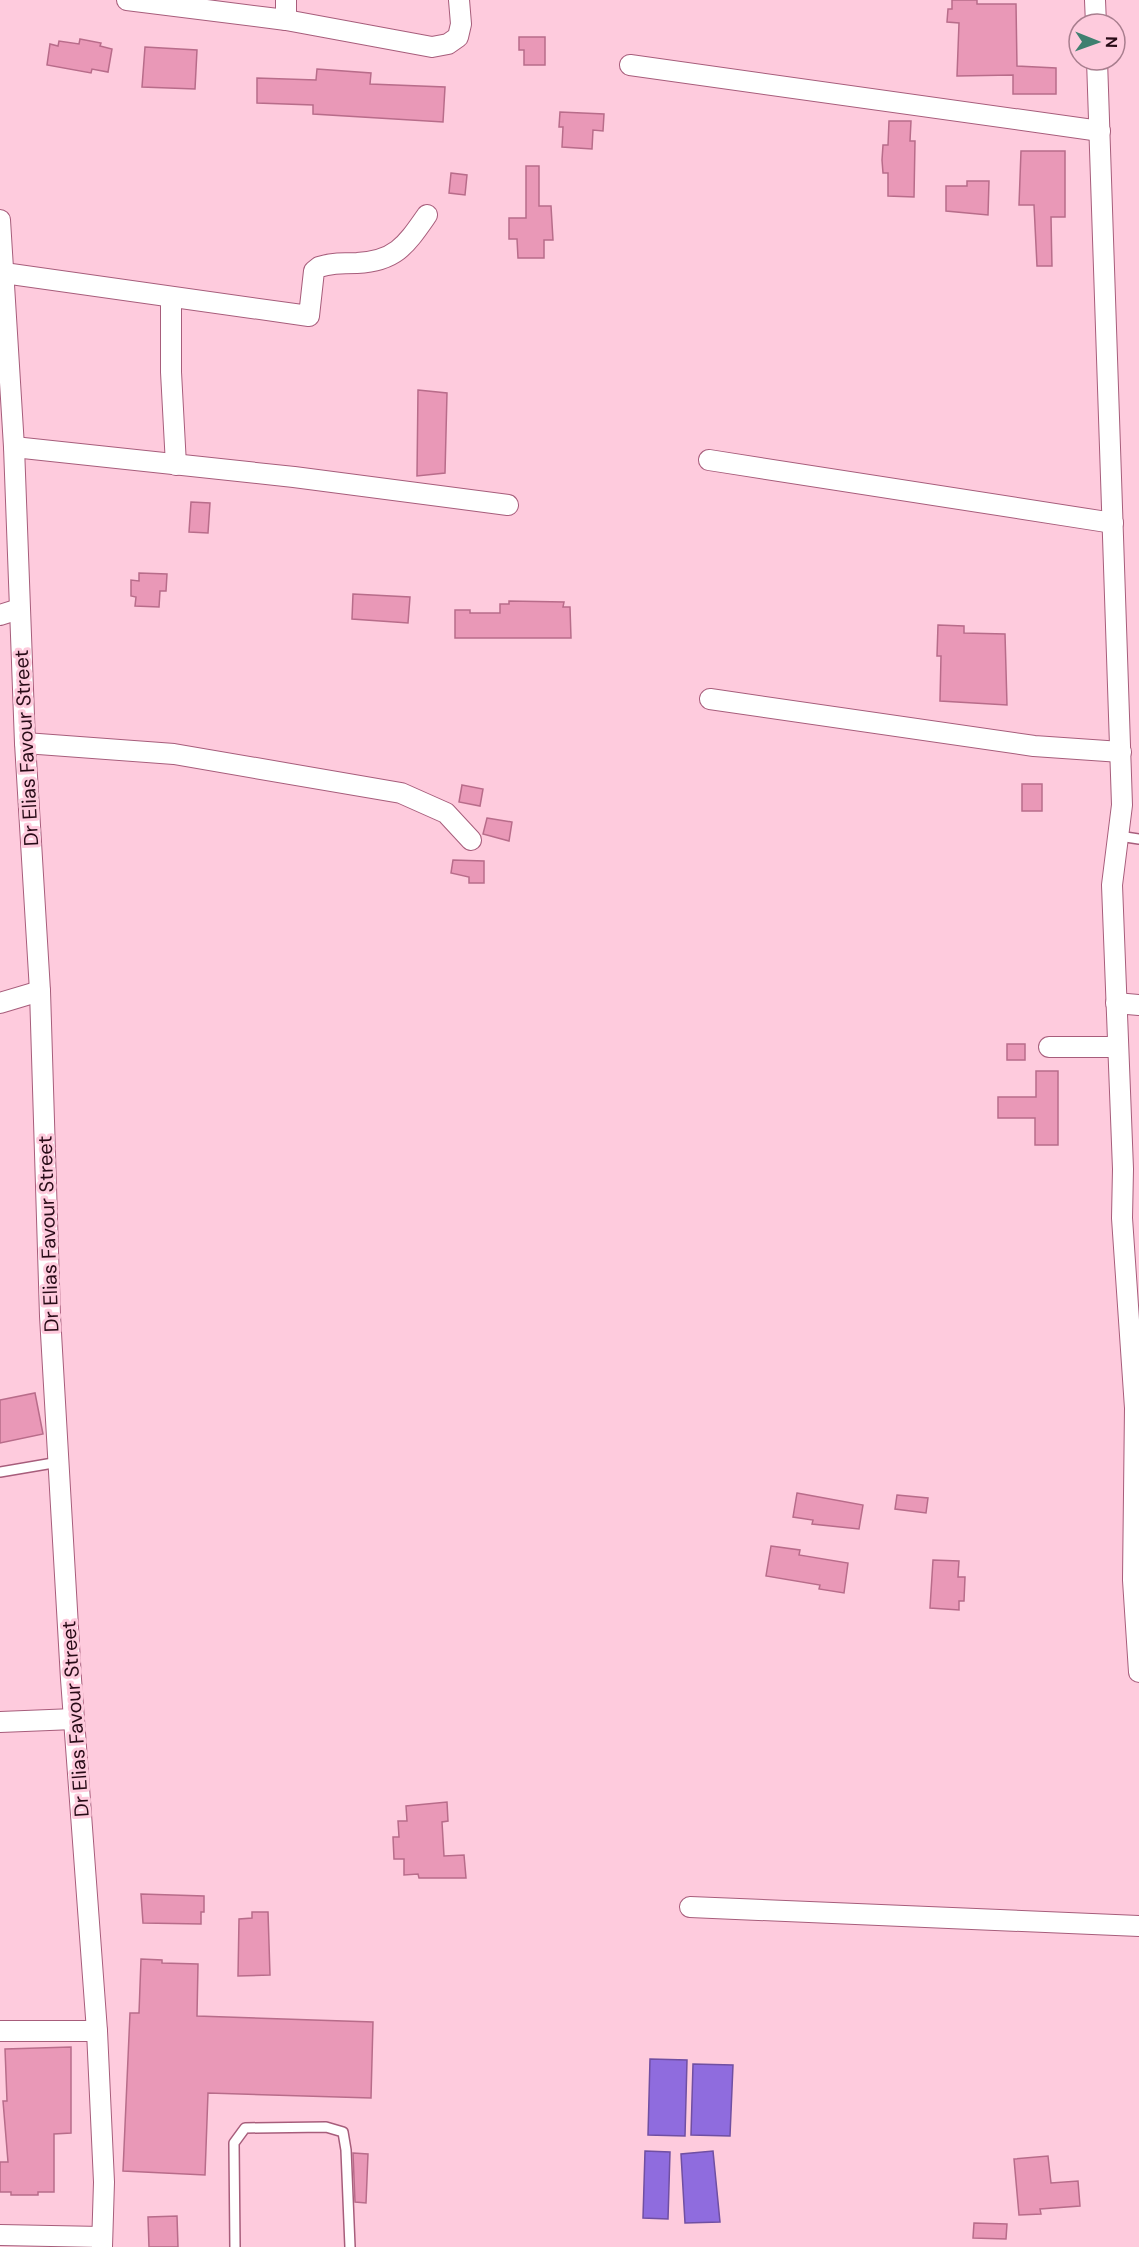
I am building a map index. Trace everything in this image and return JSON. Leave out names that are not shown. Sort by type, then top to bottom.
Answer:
[{"type":"street","points":[[127,0],[286,20],[432,47],[448,44],[458,38],[461,24],[459,0]]},
{"type":"street","points":[[286,0],[286,20]]},
{"type":"street","points":[[630,65],[1100,131]]},
{"type":"street","points":[[1098,72],[1122,805],[1129,838],[1112,885],[1123,1169],[1130,1217],[1137,1409],[1133,1580],[1139,1672]]},
{"type":"street","points":[[4,273],[309,316],[314,271],[319,267],[375,262],[393,256],[427,215]]},
{"type":"street","name":"Dr Elias Favour Street","points":[[0,220],[14,447],[25,743],[40,991],[48,1264],[74,1719],[97,2031],[104,2182],[102,2242]]},
{"type":"street","points":[[171,298],[171,372],[176,465]]},
{"type":"street","points":[[14,447],[294,477],[508,505]]},
{"type":"street","points":[[709,460],[1113,523]]},
{"type":"street","points":[[0,615],[19,609]]},
{"type":"street","points":[[710,699],[1034,746],[1120,752]]},
{"type":"street","points":[[25,743],[174,754],[401,793],[446,813],[471,840]]},
{"type":"street","points":[[0,1003],[40,991]]},
{"type":"street","points":[[1116,1003],[1139,1005]]},
{"type":"street","points":[[1049,1047],[1118,1047]]},
{"type":"street","points":[[0,1722],[74,1719]]},
{"type":"street","points":[[690,1907],[1139,1926]]},
{"type":"street","points":[[0,2031],[97,2031]]},
{"type":"street","points":[[0,2235],[102,2242]]},
{"type":"lane","points":[[0,1472],[59,1462]]},
{"type":"lane","points":[[235,2247],[234,2143],[245,2128],[326,2127],[343,2132],[346,2150],[350,2247]]},
{"type":"shaded area","points":[[650,2059],[687,2060],[685,2136],[648,2135]]},
{"type":"shaded area","points":[[693,2064],[733,2065],[730,2136],[691,2135]]},
{"type":"shaded area","points":[[645,2151],[670,2152],[668,2219],[643,2218]]},
{"type":"shaded area","points":[[713,2151],[720,2222],[685,2223],[681,2154]]},
{"type":"building","points":[[952,0],[977,0],[977,4],[1016,4],[1017,66],[1056,68],[1056,94],[1013,94],[1013,75],[957,76],[959,23],[947,22],[948,9],[952,9]]},
{"type":"building","points":[[519,37],[545,37],[545,65],[524,65],[524,50],[519,50]]},
{"type":"building","points":[[80,39],[101,43],[100,46],[112,49],[108,72],[92,69],[91,73],[47,65],[50,44],[58,46],[59,41],[79,44]]},
{"type":"building","points":[[145,47],[197,50],[195,89],[142,87]]},
{"type":"building","points":[[317,69],[371,73],[370,84],[445,87],[443,122],[313,114],[313,105],[257,103],[257,78],[316,80]]},
{"type":"building","points":[[560,112],[604,114],[603,131],[593,130],[592,149],[562,147],[563,127],[559,127]]},
{"type":"building","points":[[889,121],[911,121],[910,141],[915,141],[914,197],[888,196],[888,173],[883,173],[882,160],[883,145],[888,145]]},
{"type":"building","points":[[1021,151],[1065,151],[1065,217],[1051,217],[1052,266],[1037,266],[1034,205],[1019,205]]},
{"type":"building","points":[[526,166],[539,166],[539,206],[551,206],[553,240],[544,240],[544,258],[518,258],[517,239],[509,239],[509,218],[526,218]]},
{"type":"building","points":[[451,173],[467,175],[465,195],[449,193]]},
{"type":"building","points":[[967,181],[989,181],[988,215],[946,211],[946,186],[967,186]]},
{"type":"building","points":[[418,390],[447,393],[445,473],[417,476]]},
{"type":"building","points":[[191,502],[210,503],[208,533],[189,532]]},
{"type":"building","points":[[139,573],[167,574],[166,591],[160,591],[159,607],[135,606],[136,597],[131,596],[131,580],[139,581]]},
{"type":"building","points":[[353,594],[410,597],[408,623],[352,619]]},
{"type":"building","points":[[509,601],[564,602],[563,607],[570,607],[571,638],[455,638],[455,610],[470,610],[470,613],[500,613],[500,604],[509,604]]},
{"type":"building","points":[[938,625],[964,626],[964,633],[1005,634],[1007,705],[940,701],[941,656],[937,656]]},
{"type":"building","points":[[1022,784],[1042,784],[1042,811],[1022,811]]},
{"type":"building","points":[[462,785],[483,789],[480,806],[459,802]]},
{"type":"building","points":[[487,818],[512,822],[509,841],[483,834]]},
{"type":"building","points":[[453,860],[484,861],[484,883],[469,883],[469,877],[451,873]]},
{"type":"building","points":[[1007,1044],[1025,1044],[1025,1060],[1007,1060]]},
{"type":"building","points":[[1036,1071],[1058,1071],[1058,1145],[1035,1145],[1035,1118],[998,1118],[998,1097],[1036,1097]]},
{"type":"building","points":[[35,1393],[43,1434],[0,1443],[0,1400]]},
{"type":"building","points":[[797,1493],[863,1505],[859,1529],[812,1524],[813,1520],[793,1517]]},
{"type":"building","points":[[897,1495],[928,1498],[926,1513],[895,1509]]},
{"type":"building","points":[[771,1546],[800,1550],[799,1555],[848,1563],[844,1593],[819,1589],[820,1585],[766,1576]]},
{"type":"building","points":[[933,1560],[959,1561],[958,1577],[965,1577],[964,1601],[959,1601],[959,1610],[930,1608]]},
{"type":"building","points":[[447,1802],[448,1821],[442,1822],[444,1856],[464,1855],[466,1878],[419,1878],[418,1874],[404,1875],[404,1859],[394,1859],[393,1837],[399,1837],[398,1821],[407,1821],[406,1806]]},
{"type":"building","points":[[141,1894],[204,1896],[201,1924],[143,1923]]},
{"type":"building","points":[[252,1912],[268,1912],[270,1975],[238,1976],[239,1919],[252,1918]]},
{"type":"building","points":[[141,1959],[162,1960],[162,1963],[198,1964],[197,2016],[373,2022],[371,2098],[208,2093],[205,2175],[123,2171],[130,2013],[139,2013]]},
{"type":"building","points":[[71,2047],[71,2133],[54,2134],[54,2192],[38,2192],[38,2195],[11,2195],[11,2192],[0,2192],[0,2162],[8,2162],[3,2101],[7,2101],[5,2049]]},
{"type":"building","points":[[353,2153],[368,2154],[366,2203],[355,2202]]},
{"type":"building","points":[[1048,2156],[1051,2183],[1078,2181],[1080,2206],[1040,2209],[1041,2214],[1019,2215],[1014,2159]]},
{"type":"building","points":[[177,2216],[178,2247],[149,2247],[148,2217]]},
{"type":"building","points":[[974,2223],[1007,2224],[1006,2239],[973,2238]]}]
